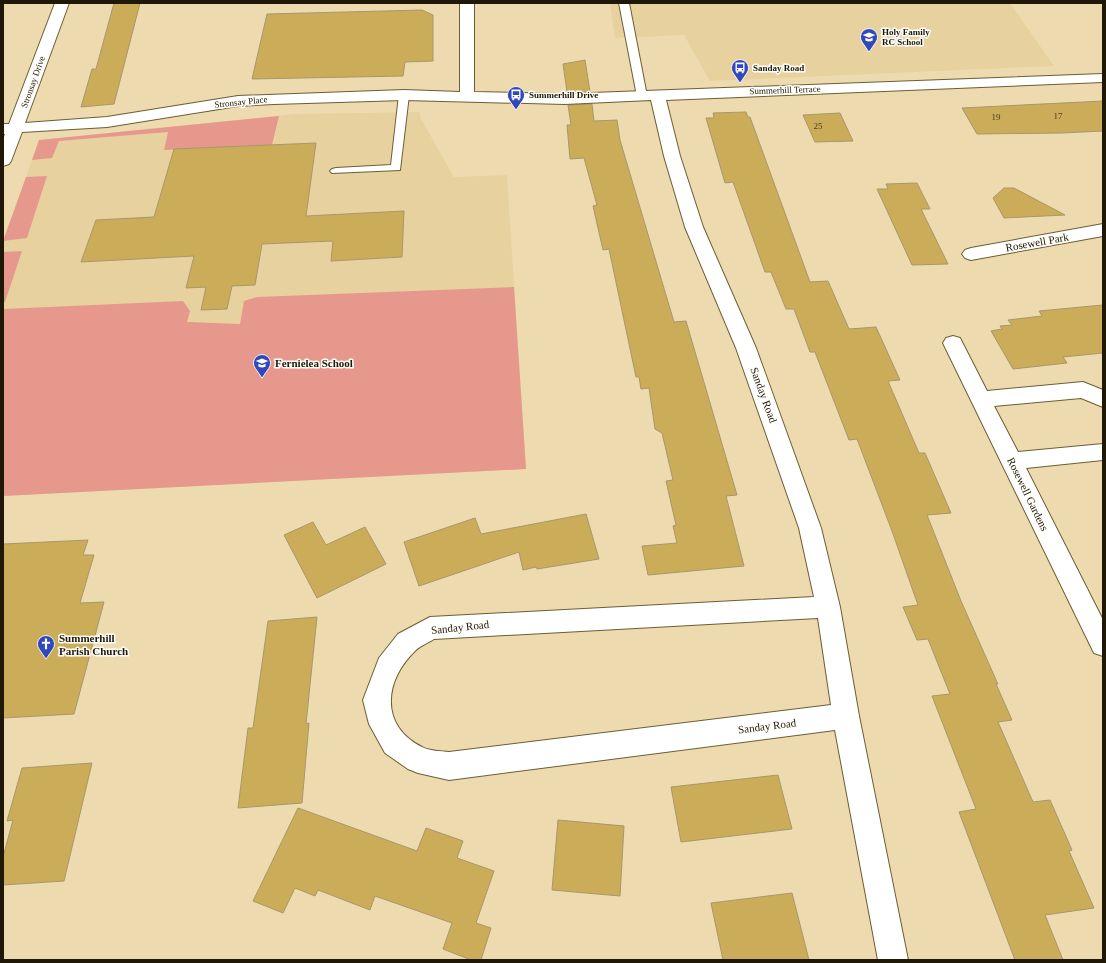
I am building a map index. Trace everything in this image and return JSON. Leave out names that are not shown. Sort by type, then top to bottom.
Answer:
[{"type":"street","name":"Stronsay Drive","points":[[3,161],[10,129],[62,3]]},
{"type":"street","points":[[467,3],[467,96]]},
{"type":"street","name":"Summerhill Terrace","points":[[467,96],[565,99],[1103,78]]},
{"type":"street","name":"Stronsay Place","points":[[10,129],[108,122],[238,101],[404,95],[467,96]]},
{"type":"street","name":"Sanday Road","points":[[649,96],[672,156],[694,227],[749,355],[810,528],[828,607],[846,716],[893,960]]},
{"type":"street","name":"Rosewell Park","points":[[971,254],[1103,230]]},
{"type":"street","name":"Rosewell Gardens","points":[[953,343],[1103,644]]},
{"type":"street","points":[[981,399],[1083,390],[1103,399]]},
{"type":"street","points":[[1013,461],[1103,452]]},
{"type":"street","name":"Sanday Road","points":[[828,607],[430,628],[407,642],[388,666],[376,700],[382,724],[394,744],[418,760],[449,766],[846,716]]},
{"type":"lane","points":[[624,3],[649,96]]},
{"type":"lane","points":[[336,171],[396,168],[404,95]]},
{"type":"shaded area","name":"Holy Family RC School","points":[[610,3],[1010,3],[1054,66],[710,81],[684,35],[615,38]]},
{"type":"shaded area","name":"Fernielea School","points":[[420,112],[420,117],[454,177],[507,175],[526,469],[3,496],[3,242],[39,140],[295,114]]},
{"type":"shaded area","points":[[279,116],[272,145],[164,150],[168,132],[59,141],[52,158],[32,160],[39,140]]},
{"type":"shaded area","points":[[47,176],[27,238],[3,241],[26,177]]},
{"type":"shaded area","points":[[22,251],[5,302],[3,302],[3,252]]},
{"type":"shaded area","points":[[514,287],[526,469],[3,496],[3,309],[183,301],[190,311],[187,322],[240,324],[244,301],[257,297]]},
{"type":"building","points":[[114,3],[140,3],[114,104],[81,107],[92,69],[96,69]]},
{"type":"building","points":[[422,10],[433,15],[433,61],[405,62],[403,76],[252,79],[267,14]]},
{"type":"building","points":[[585,60],[590,92],[567,92],[563,64]]},
{"type":"building","points":[[1103,101],[1103,131],[977,134],[962,108]]},
{"type":"building","points":[[592,104],[594,121],[617,120],[620,140],[674,322],[686,321],[737,495],[726,496],[744,566],[648,575],[642,546],[677,543],[673,526],[676,525],[666,481],[673,480],[662,433],[655,429],[649,388],[641,389],[639,377],[636,377],[609,249],[603,250],[593,206],[597,205],[584,158],[570,159],[567,125],[571,125],[568,105]]},
{"type":"building","points":[[746,112],[748,117],[750,117],[810,282],[828,281],[849,329],[876,327],[900,380],[888,381],[919,453],[925,453],[951,513],[927,515],[961,601],[998,684],[996,684],[1012,720],[998,722],[1033,802],[1050,800],[1072,850],[1069,851],[1094,908],[1045,915],[1063,960],[1015,960],[959,812],[976,809],[932,696],[950,694],[928,639],[917,640],[903,607],[918,605],[892,531],[857,439],[849,440],[815,352],[810,352],[794,309],[786,309],[771,272],[765,272],[733,182],[725,183],[706,118],[714,118],[713,113]]},
{"type":"building","points":[[840,113],[853,141],[815,142],[803,115]]},
{"type":"building","points":[[316,143],[306,216],[404,211],[402,257],[331,261],[333,241],[262,244],[255,285],[232,286],[227,309],[201,310],[206,287],[186,288],[194,256],[81,262],[96,220],[154,217],[174,149]]},
{"type":"building","points":[[917,183],[930,209],[921,209],[948,264],[912,265],[877,189],[888,189],[886,184]]},
{"type":"building","points":[[1004,188],[1014,188],[1065,215],[1004,218],[993,198]]},
{"type":"building","points":[[1103,305],[1103,353],[1063,357],[1067,363],[1013,369],[991,331],[1002,329],[1000,326],[1012,325],[1008,320],[1042,316],[1039,311]]},
{"type":"building","points":[[586,514],[599,559],[537,569],[536,567],[523,570],[519,552],[419,586],[404,542],[475,518],[481,534]]},
{"type":"building","points":[[313,522],[326,545],[365,527],[386,564],[317,598],[284,535]]},
{"type":"building","name":"Summerhill Parish Church","points":[[88,540],[83,555],[94,555],[80,603],[104,602],[74,714],[3,718],[3,544]]},
{"type":"building","points":[[317,617],[306,724],[309,723],[302,803],[238,808],[248,728],[253,728],[268,621]]},
{"type":"building","points":[[92,763],[64,881],[3,885],[3,857],[13,820],[7,821],[22,768]]},
{"type":"building","points":[[778,775],[792,829],[681,842],[671,787]]},
{"type":"building","points":[[298,808],[417,851],[426,828],[463,841],[457,858],[494,871],[476,923],[491,928],[481,960],[471,960],[443,949],[452,923],[375,896],[370,910],[318,890],[315,896],[295,888],[283,913],[253,901]]},
{"type":"building","points":[[558,820],[624,826],[620,896],[552,890]]},
{"type":"building","points":[[792,893],[809,960],[723,960],[711,903]]},
{"type":"place","name":"Holy Family RC School","points":[[869,52]]},
{"type":"place","name":"Sanday Road","points":[[740,83]]},
{"type":"place","name":"Summerhill Drive","points":[[516,110]]},
{"type":"place","name":"Fernielea School","points":[[262,378]]},
{"type":"place","name":"Summerhill Parish Church","points":[[46,659]]}]
